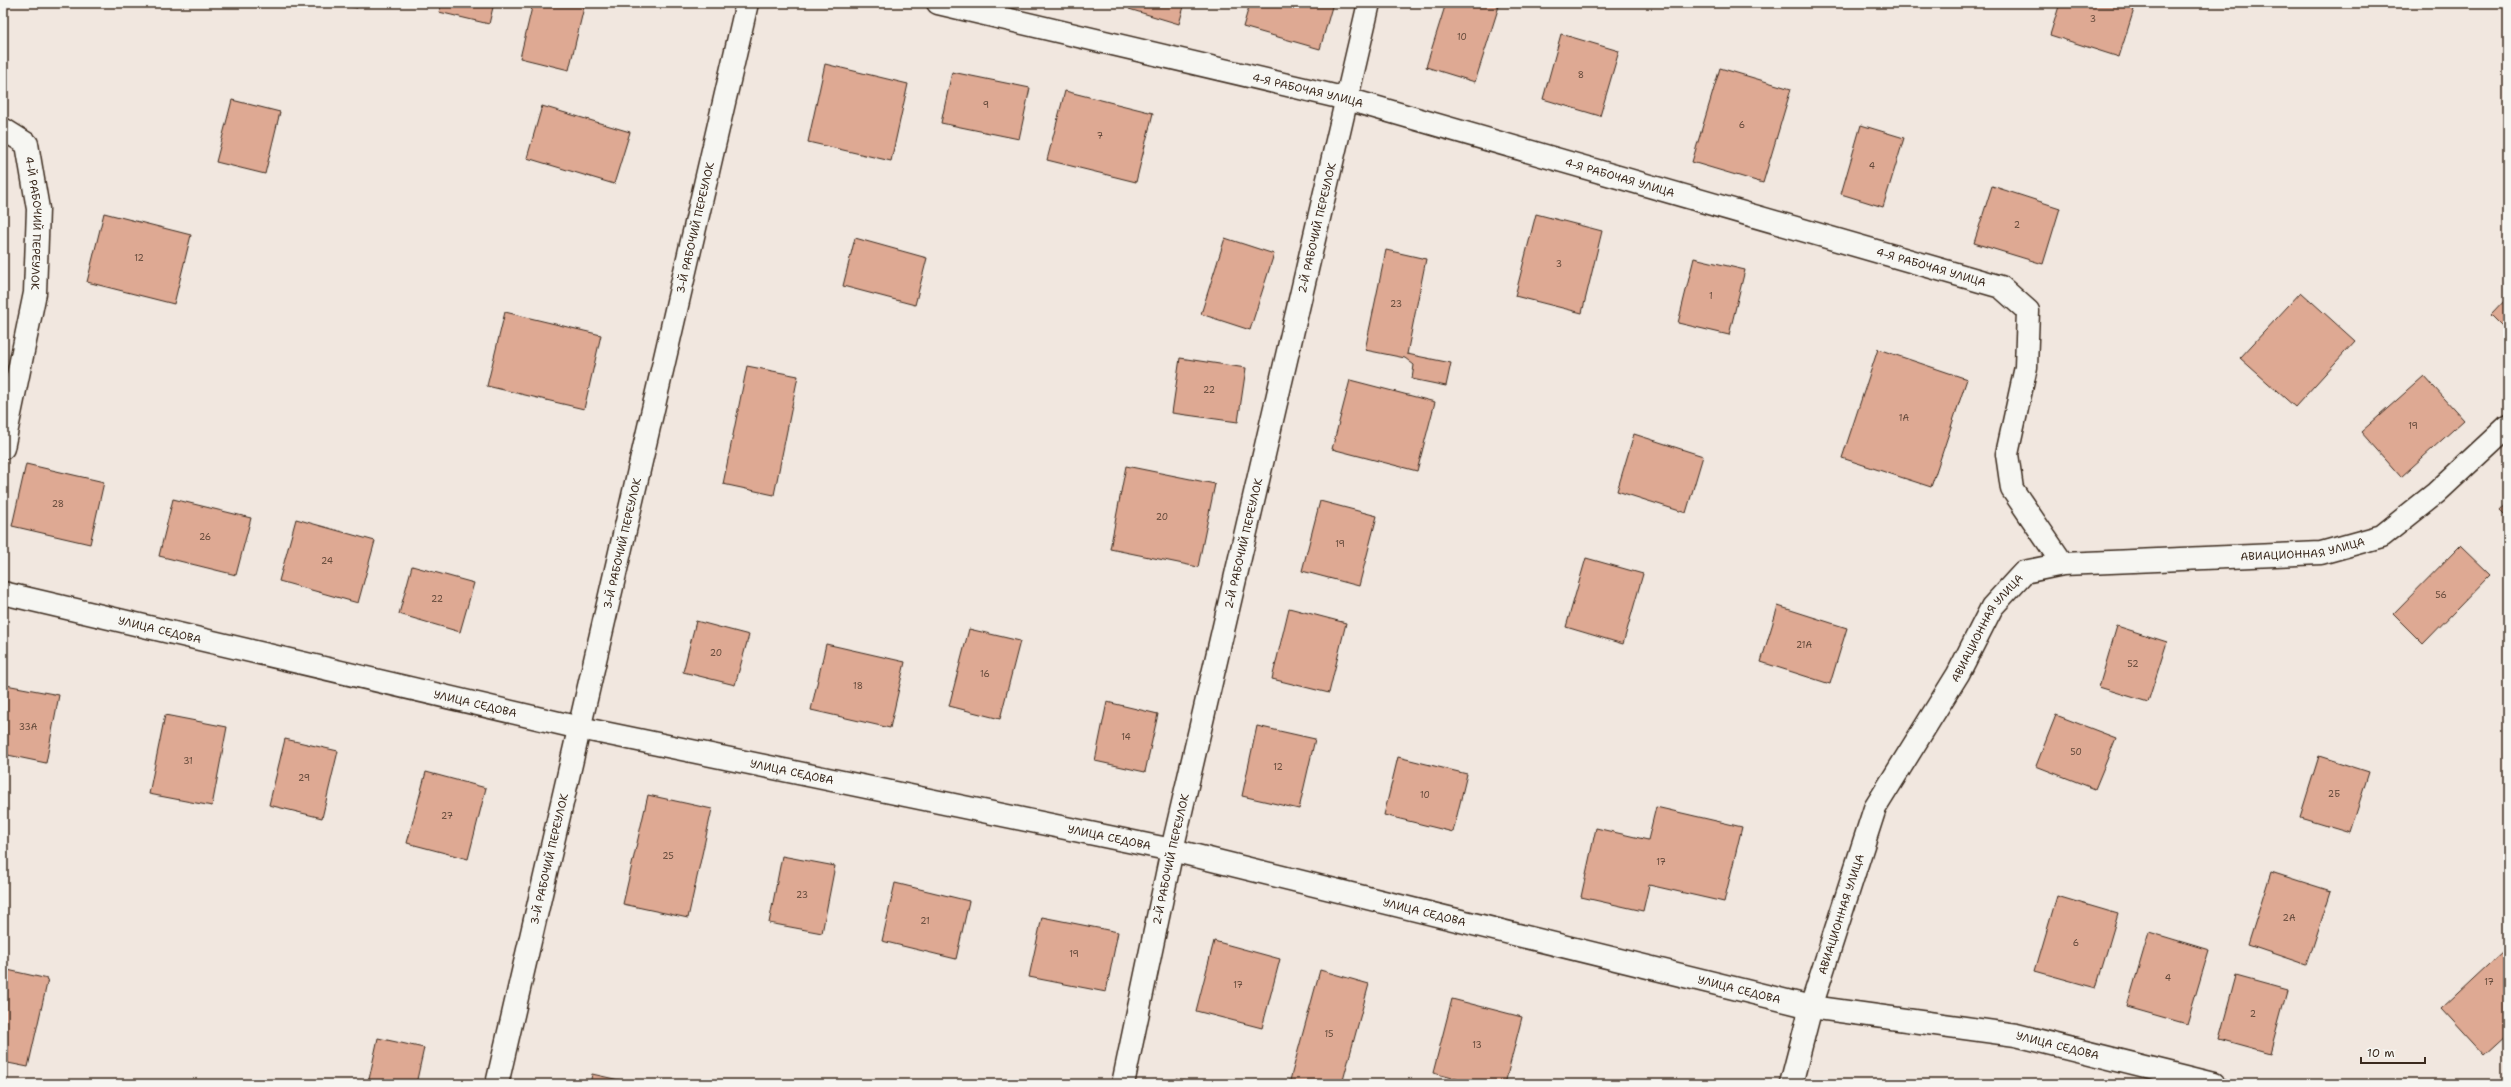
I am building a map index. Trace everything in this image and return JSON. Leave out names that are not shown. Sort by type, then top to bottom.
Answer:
[{"type":"street","name":"3-Й РАБОЧИЙ ПЕРЕУЛОК","points":[[497,1084],[747,3]]},
{"type":"street","name":"4-Я РАБОЧАЯ УЛИЦА","points":[[938,3],[1347,99],[2001,287],[2028,311],[2026,367],[2007,454],[2012,489],[2063,564]]},
{"type":"street","name":"2-Й РАБОЧИЙ ПЕРЕУЛОК","points":[[1123,1084],[1172,850],[1369,3]]},
{"type":"street","name":"4-Й РАБОЧИЙ ПЕРЕУЛОК","points":[[3,129],[27,144],[38,209],[35,293],[3,448]]},
{"type":"street","name":"АВИАЦИОННАЯ УЛИЦА","points":[[1791,1084],[1811,1007],[1875,808],[1958,674],[1992,607],[2024,572],[2063,564],[2321,553],[2382,536],[2436,493],[2508,426]]},
{"type":"street","name":"УЛИЦА СЕДОВА","points":[[3,592],[580,728],[1172,850],[1811,1007],[2016,1035],[2214,1084]]},
{"type":"building","points":[[335,3],[358,3],[357,8]]},
{"type":"building","points":[[442,3],[494,3],[489,24],[439,12]]},
{"type":"building","points":[[533,3],[585,3],[569,70],[520,58]]},
{"type":"building","points":[[1131,3],[1185,3],[1179,24],[1129,9]]},
{"type":"building","points":[[1250,3],[1333,3],[1320,49],[1243,27]]},
{"type":"building","points":[[1446,3],[1489,3],[1499,6],[1475,82],[1426,67]]},
{"type":"building","points":[[2060,3],[2136,3],[2119,57],[2050,35]]},
{"type":"building","points":[[1561,34],[1619,51],[1600,116],[1543,99]]},
{"type":"building","points":[[825,64],[908,84],[891,161],[808,142]]},
{"type":"building","points":[[1720,68],[1791,89],[1763,183],[1692,162]]},
{"type":"building","points":[[952,72],[1030,88],[1019,139],[941,123]]},
{"type":"building","points":[[1065,91],[1153,113],[1136,182],[1047,160]]},
{"type":"building","points":[[232,100],[280,112],[265,174],[216,162]]},
{"type":"building","points":[[542,106],[630,132],[614,184],[527,158]]},
{"type":"building","points":[[1861,125],[1904,138],[1883,207],[1841,194]]},
{"type":"building","points":[[1992,186],[2060,208],[2043,264],[1974,243]]},
{"type":"building","points":[[104,213],[191,235],[174,304],[87,282]]},
{"type":"building","points":[[1536,214],[1602,231],[1582,313],[1515,296]]},
{"type":"building","points":[[855,238],[927,258],[915,305],[843,286]]},
{"type":"building","points":[[1225,238],[1274,254],[1250,330],[1201,314]]},
{"type":"building","points":[[1386,250],[1426,259],[1407,354],[1451,363],[1446,386],[1412,379],[1414,365],[1405,358],[1365,350]]},
{"type":"building","points":[[1694,258],[1745,270],[1729,335],[1678,323]]},
{"type":"building","points":[[2301,292],[2355,341],[2295,407],[2240,358]]},
{"type":"building","points":[[2508,297],[2508,332],[2491,315]]},
{"type":"building","points":[[505,312],[601,335],[584,409],[487,386]]},
{"type":"building","points":[[1878,349],[1967,379],[1931,487],[1842,458]]},
{"type":"building","points":[[1180,358],[1246,368],[1238,422],[1172,413]]},
{"type":"building","points":[[747,366],[798,376],[774,495],[723,484]]},
{"type":"building","points":[[2424,376],[2464,420],[2401,477],[2361,432]]},
{"type":"building","points":[[1350,380],[1435,402],[1417,471],[1332,449]]},
{"type":"building","points":[[1634,434],[1703,456],[1686,513],[1617,491]]},
{"type":"building","points":[[26,464],[104,482],[90,544],[12,526]]},
{"type":"building","points":[[1126,466],[1215,484],[1198,567],[1110,549]]},
{"type":"building","points":[[173,499],[251,518],[236,575],[159,556]]},
{"type":"building","points":[[1320,501],[1377,516],[1359,586],[1302,571]]},
{"type":"building","points":[[2508,502],[2508,519],[2500,511]]},
{"type":"building","points":[[296,519],[375,541],[358,603],[279,581]]},
{"type":"building","points":[[2460,546],[2490,575],[2423,644],[2393,614]]},
{"type":"building","points":[[1586,558],[1643,574],[1623,644],[1566,627]]},
{"type":"building","points":[[412,566],[474,583],[460,632],[399,614]]},
{"type":"building","points":[[1778,606],[1847,628],[1830,684],[1761,662]]},
{"type":"building","points":[[1289,608],[1346,623],[1329,693],[1272,679]]},
{"type":"building","points":[[696,621],[749,635],[735,685],[683,672]]},
{"type":"building","points":[[2117,626],[2167,642],[2148,702],[2099,687]]},
{"type":"building","points":[[969,629],[1020,641],[1000,719],[949,706]]},
{"type":"building","points":[[826,644],[905,662],[890,728],[811,710]]},
{"type":"building","points":[[6,685],[59,695],[46,763],[3,754],[3,699]]},
{"type":"building","points":[[1107,702],[1158,714],[1145,772],[1095,761]]},
{"type":"building","points":[[165,715],[227,727],[212,806],[149,794]]},
{"type":"building","points":[[2056,715],[2116,738],[2095,789],[2036,766]]},
{"type":"building","points":[[1257,726],[1315,739],[1299,809],[1242,796]]},
{"type":"building","points":[[285,739],[338,751],[322,818],[269,805]]},
{"type":"building","points":[[2319,756],[2369,772],[2350,832],[2300,817]]},
{"type":"building","points":[[1398,757],[1467,774],[1453,832],[1384,815]]},
{"type":"building","points":[[426,772],[486,788],[468,859],[407,843]]},
{"type":"building","points":[[648,795],[712,809],[688,918],[623,904]]},
{"type":"building","points":[[1656,807],[1742,827],[1724,902],[1649,885],[1643,911],[1581,897],[1596,828],[1648,840]]},
{"type":"building","points":[[782,856],[835,866],[822,933],[769,923]]},
{"type":"building","points":[[2271,872],[2331,891],[2307,965],[2248,945]]},
{"type":"building","points":[[895,883],[969,901],[956,959],[882,941]]},
{"type":"building","points":[[2057,896],[2118,914],[2096,988],[2035,971]]},
{"type":"building","points":[[1042,917],[1118,932],[1106,992],[1029,977]]},
{"type":"building","points":[[2149,932],[2209,950],[2187,1024],[2127,1007]]},
{"type":"building","points":[[1214,941],[1280,959],[1262,1028],[1196,1011]]},
{"type":"building","points":[[2504,950],[2508,954],[2508,1034],[2484,1056],[2441,1009]]},
{"type":"building","points":[[3,969],[48,979],[28,1067],[3,1062]]},
{"type":"building","points":[[1320,970],[1369,984],[1342,1084],[1289,1084]]},
{"type":"building","points":[[2236,976],[2287,990],[2270,1053],[2219,1039]]},
{"type":"building","points":[[1452,999],[1522,1017],[1505,1084],[1476,1084],[1433,1073]]},
{"type":"building","points":[[378,1038],[424,1048],[416,1084],[368,1084]]},
{"type":"building","points":[[592,1074],[637,1084],[590,1084]]},
{"type":"building","points":[[1176,1078],[1199,1084],[1174,1084]]}]
